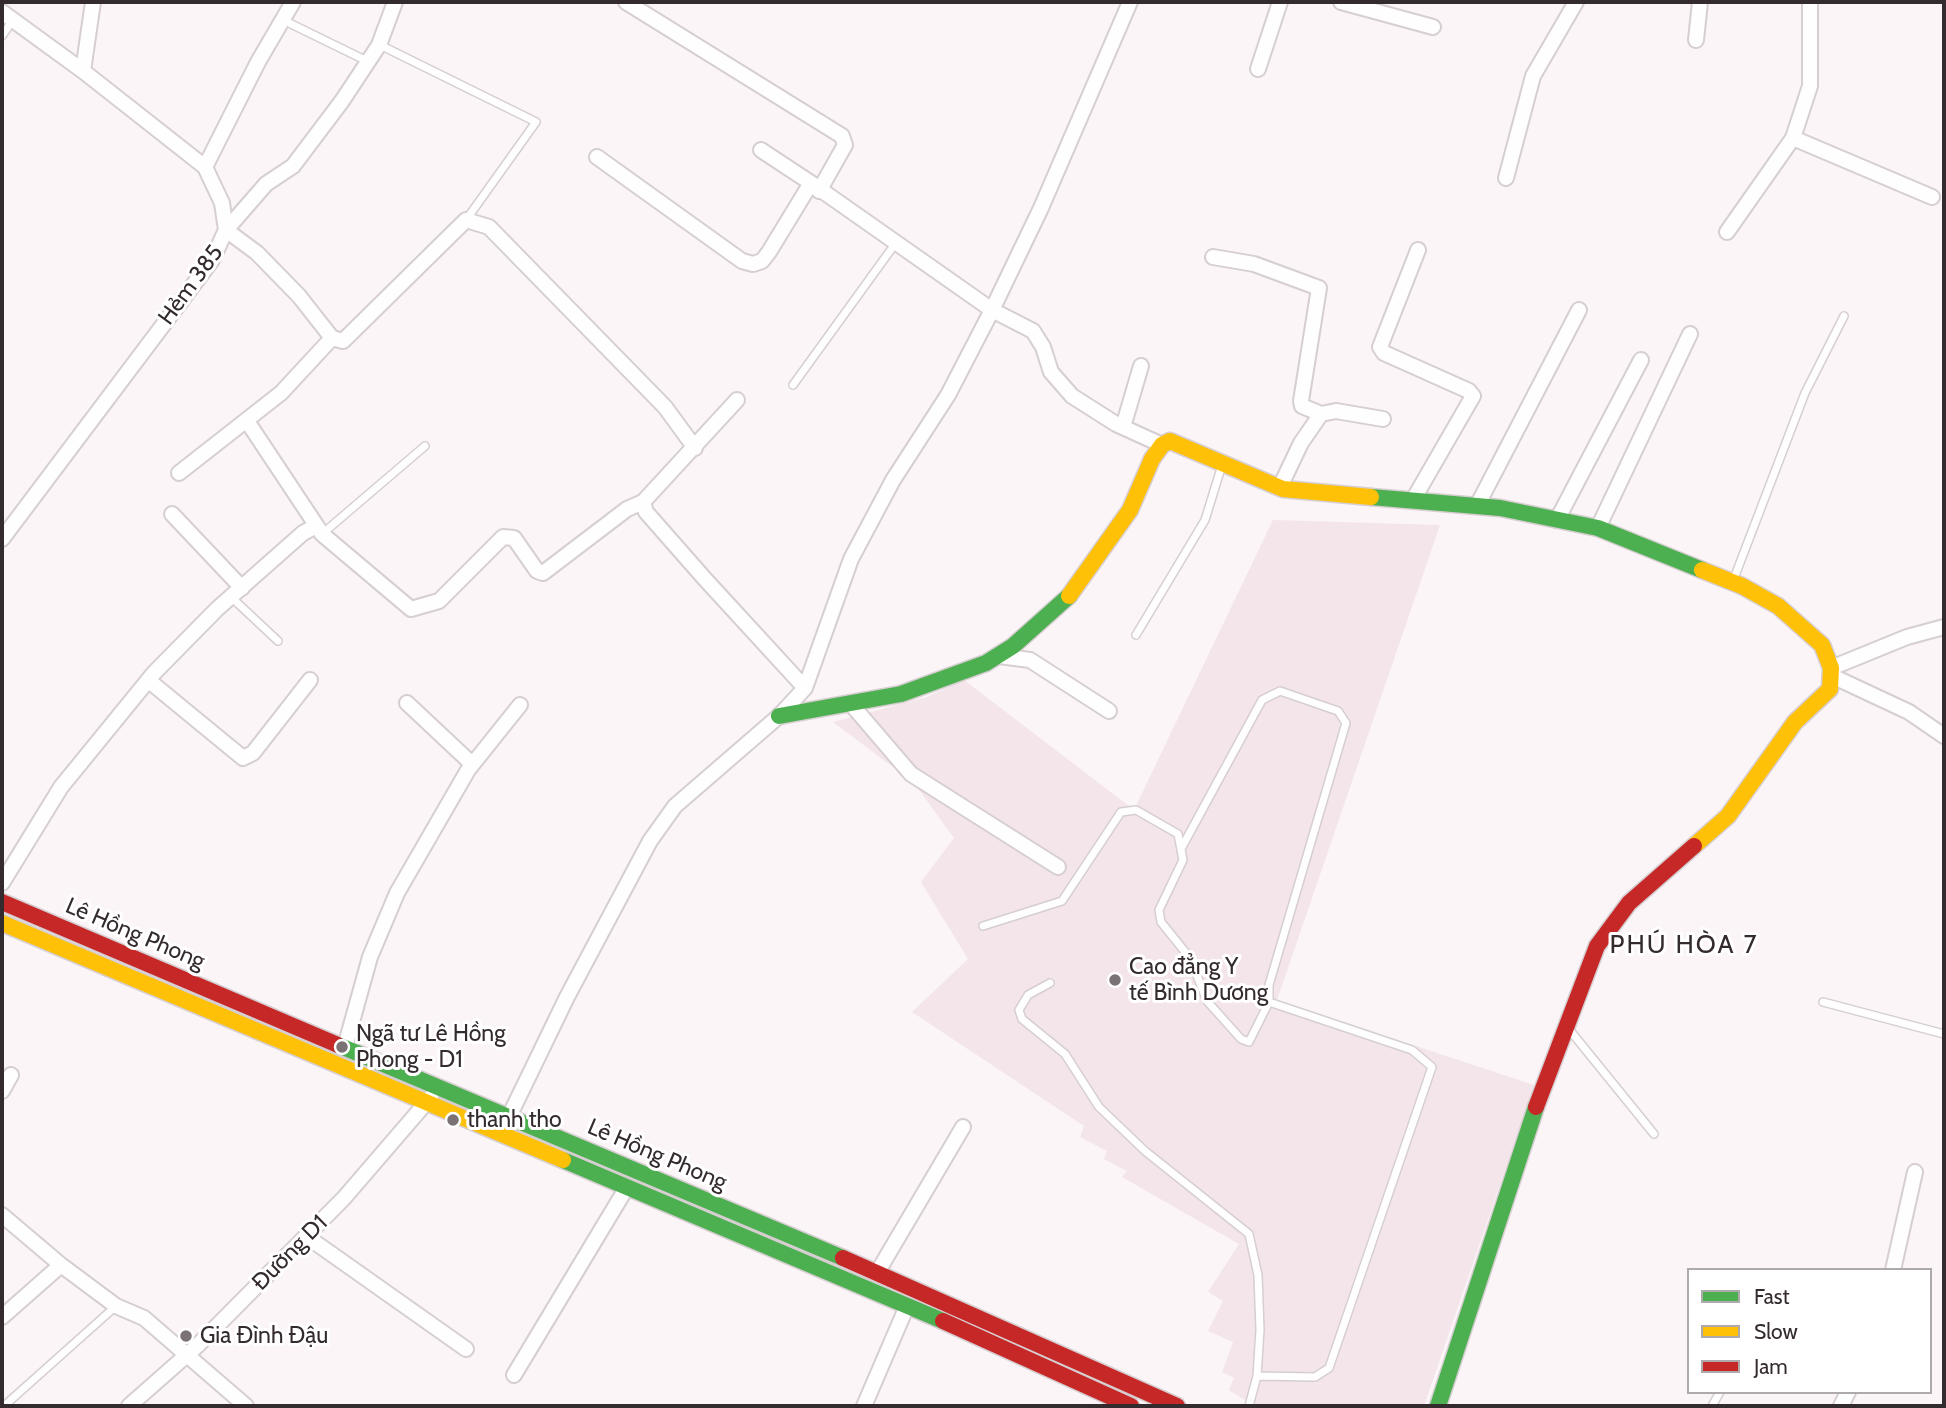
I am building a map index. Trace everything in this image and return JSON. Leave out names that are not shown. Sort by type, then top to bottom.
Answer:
[{"type":"street","points":[[83,71],[93,2]]},
{"type":"street","points":[[205,167],[293,2]]},
{"type":"street","points":[[395,2],[379,45],[369,62],[293,166],[265,184],[226,230],[257,253],[290,287],[332,338],[343,341],[466,220],[489,227],[665,407],[695,448]]},
{"type":"street","points":[[597,157],[742,261],[753,264],[762,261],[769,252],[845,145],[842,136],[626,2]]},
{"type":"street","points":[[501,1134],[567,997],[650,841],[674,806],[779,716],[805,688],[850,559],[893,480],[947,395],[992,310],[1041,208],[1130,2]]},
{"type":"street","points":[[1258,69],[1280,2]]},
{"type":"street","points":[[1341,2],[1433,27]]},
{"type":"street","points":[[1506,178],[1533,76],[1576,2]]},
{"type":"street","points":[[1696,40],[1700,2]]},
{"type":"street","points":[[1727,232],[1793,138],[1810,86],[1810,2]]},
{"type":"street","name":"Hẻm 385","points":[[2,539],[212,260],[226,230],[219,195],[205,167],[83,71],[7,16]]},
{"type":"street","points":[[1793,138],[1932,197]]},
{"type":"street","points":[[761,150],[992,310],[1033,331],[1043,347],[1051,372],[1072,396],[1122,427],[1161,445]]},
{"type":"street","points":[[1413,500],[1473,396],[1469,391],[1384,353],[1380,347],[1418,250]]},
{"type":"street","points":[[1213,257],[1254,264],[1319,288],[1302,406],[1321,414],[1336,411],[1383,419]]},
{"type":"street","points":[[1477,506],[1579,310]]},
{"type":"street","points":[[1598,528],[1690,334]]},
{"type":"street","points":[[179,473],[281,393],[332,338]]},
{"type":"street","points":[[1557,520],[1641,360]]},
{"type":"street","points":[[1122,427],[1141,366]]},
{"type":"street","points":[[247,421],[319,530],[411,609],[439,601],[503,537],[514,538],[537,571],[543,573],[627,509],[643,502],[737,400]]},
{"type":"street","points":[[1280,487],[1301,443],[1321,414]]},
{"type":"street","points":[[779,716],[810,708],[851,704],[933,684],[997,656],[1013,646],[1077,588],[1115,536],[1161,445],[1170,441],[1280,487],[1477,506],[1598,528],[1732,582],[1778,606],[1822,645],[1832,672],[1830,689],[1795,722],[1728,816],[1629,903],[1608,927],[1588,963],[1438,1406]]},
{"type":"street","points":[[643,502],[646,512],[805,688]]},
{"type":"street","points":[[172,514],[237,593]]},
{"type":"street","points":[[2,883],[61,788],[148,680],[303,533],[319,530]]},
{"type":"street","points":[[1832,672],[1907,637],[1944,627]]},
{"type":"street","points":[[997,656],[1030,660],[1109,711]]},
{"type":"street","points":[[1832,672],[1909,712],[1944,736]]},
{"type":"street","points":[[148,680],[243,758],[253,753],[310,680]]},
{"type":"street","points":[[407,703],[472,764]]},
{"type":"street","points":[[851,704],[911,774],[1058,867]]},
{"type":"street","points":[[345,1047],[382,922],[421,849],[472,764],[520,705]]},
{"type":"street","name":"Lê Hồng Phong","points":[[2,902],[915,1289],[1177,1406]]},
{"type":"street","name":"Lê Hồng Phong","points":[[2,923],[907,1306],[1131,1406]]},
{"type":"street","points":[[2,1091],[11,1075]]},
{"type":"street","name":"Đường D1","points":[[129,1406],[188,1354],[344,1198],[438,1087]]},
{"type":"street","points":[[877,1273],[963,1127]]},
{"type":"street","points":[[1893,1268],[1915,1172]]},
{"type":"street","points":[[514,1375],[627,1187]]},
{"type":"street","points":[[2,1215],[61,1265],[116,1306],[144,1318],[246,1406]]},
{"type":"street","points":[[306,1236],[466,1349]]},
{"type":"street","points":[[2,1317],[61,1265]]},
{"type":"street","points":[[864,1406],[915,1289]]},
{"type":"lane","points":[[2,36],[7,16]]},
{"type":"lane","points":[[283,20],[369,62]]},
{"type":"lane","points":[[379,45],[536,122],[466,220]]},
{"type":"lane","points":[[793,385],[895,244]]},
{"type":"lane","points":[[1732,582],[1805,393],[1844,316]]},
{"type":"lane","points":[[319,530],[425,446]]},
{"type":"lane","points":[[1136,635],[1205,520],[1222,464]]},
{"type":"lane","points":[[237,593],[278,641]]},
{"type":"lane","points":[[983,926],[1062,901],[1121,812],[1136,810],[1178,834],[1183,860],[1158,910],[1161,922],[1190,958],[1207,1001],[1241,1039],[1249,1042],[1269,1002],[1269,985],[1346,723],[1338,710],[1280,691],[1262,700],[1182,847]]},
{"type":"lane","points":[[1050,983],[1028,995],[1019,1010],[1023,1019],[1065,1054],[1082,1076],[1099,1107],[1146,1151],[1249,1234],[1258,1275],[1257,1376],[1249,1406]]},
{"type":"lane","points":[[1257,1376],[1315,1377],[1329,1368],[1432,1067],[1412,1050],[1269,1002]]},
{"type":"lane","points":[[1823,1002],[1944,1034]]},
{"type":"lane","points":[[1565,1025],[1654,1134]]},
{"type":"lane","points":[[4,1406],[116,1306]]},
{"type":"shaded area","name":"Cao đẳng Y tế Bình Dương","points":[[1273,520],[1440,525],[1277,1000],[1534,1085],[1424,1406],[1255,1406],[1229,1390],[1234,1378],[1222,1372],[1233,1342],[1208,1331],[1223,1301],[1208,1292],[1239,1244],[1122,1177],[1127,1171],[1104,1159],[1107,1151],[1080,1137],[1084,1126],[912,1012],[968,959],[921,882],[954,838],[914,783],[833,722],[927,697],[964,680],[1134,810]]},
{"type":"traffic: fast","points":[[1371,497],[1500,508],[1598,528],[1702,570]]},
{"type":"traffic: fast","points":[[779,716],[901,694],[986,663],[1013,646],[1069,596]]},
{"type":"traffic: fast","points":[[338,1045],[843,1258]]},
{"type":"traffic: fast","points":[[1438,1406],[1536,1107]]},
{"type":"traffic: fast","points":[[563,1160],[943,1321]]},
{"type":"traffic: slow","points":[[1069,596],[1130,510],[1152,459],[1162,445],[1170,441],[1283,489],[1371,497]]},
{"type":"traffic: slow","points":[[1694,846],[1728,816],[1795,722],[1830,689],[1831,668],[1822,645],[1778,606],[1742,586],[1702,570]]},
{"type":"traffic: slow","points":[[2,923],[563,1160]]},
{"type":"traffic: jam","points":[[1536,1107],[1597,946],[1629,903],[1694,846]]},
{"type":"traffic: jam","points":[[2,902],[338,1045]]},
{"type":"traffic: jam","points":[[843,1258],[1177,1406]]},
{"type":"traffic: jam","points":[[943,1321],[1131,1406]]},
{"type":"place","name":"Cao đẳng Y tế Bình Dương","points":[[1115,980]]},
{"type":"place","name":"Ngã tư Lê Hồng Phong - D1","points":[[342,1047]]},
{"type":"place","name":"thanh tho","points":[[453,1120]]},
{"type":"place","name":"Gia Đình Đậu","points":[[186,1336]]},
{"type":"district","name":"PHÚ HÒA 7","points":[[1684,945]]}]
